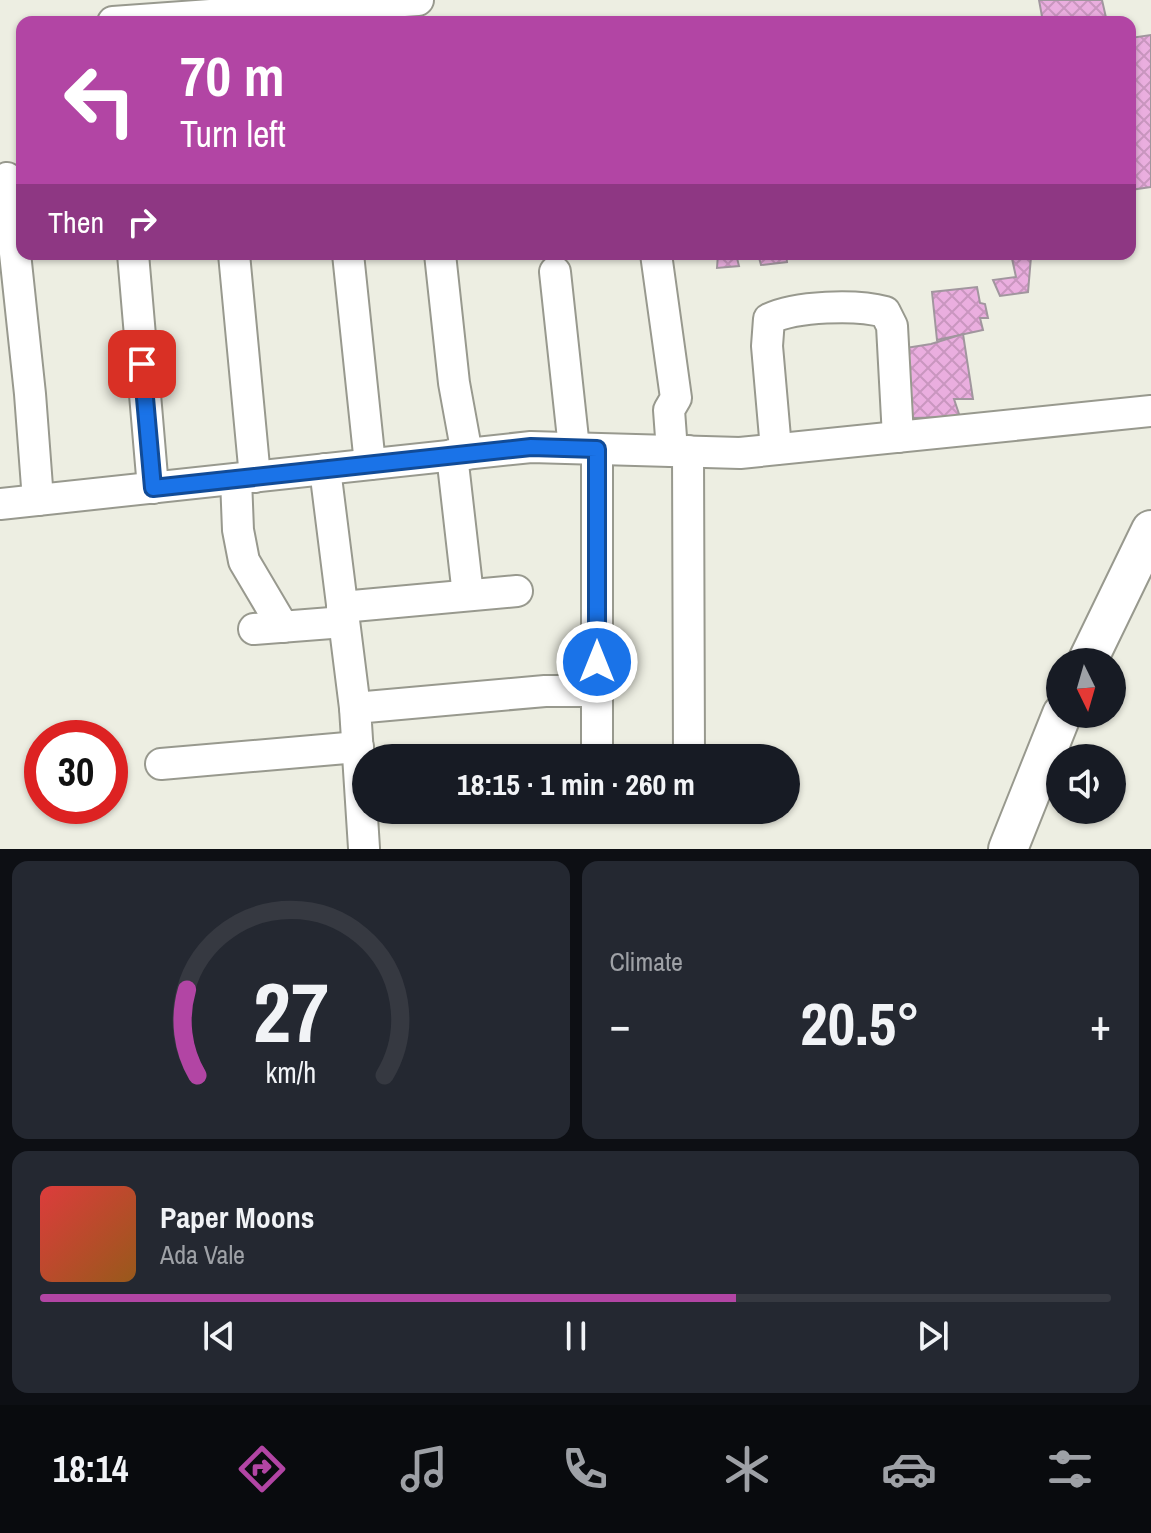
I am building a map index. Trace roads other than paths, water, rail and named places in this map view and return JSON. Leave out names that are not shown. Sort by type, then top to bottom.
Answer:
[{"type":"main road","points":[[1096,648],[1139,577],[1151,530]]},
{"type":"main road","points":[[1008,849],[1056,728]]},
{"type":"street","points":[[273,16],[323,14],[418,0]]},
{"type":"street","points":[[10,178],[16,243]]},
{"type":"street","points":[[18,260],[38,500]]},
{"type":"street","points":[[134,260],[153,488]]},
{"type":"street","points":[[234,260],[246,478],[238,530],[244,561],[269,628],[468,595],[517,591]]},
{"type":"street","points":[[349,260],[370,464]]},
{"type":"street","points":[[441,260],[460,454],[468,595]]},
{"type":"street","points":[[657,260],[676,398],[669,410],[680,451],[689,744]]},
{"type":"street","points":[[555,272],[586,448],[597,744]]},
{"type":"street","points":[[776,449],[767,346],[769,319],[783,313],[870,308],[885,312],[892,326],[898,437]]},
{"type":"street","points":[[0,504],[531,447],[740,453],[1151,411]]},
{"type":"street","points":[[325,469],[358,744]]},
{"type":"street","points":[[355,708],[545,691],[597,691]]},
{"type":"street","points":[[161,764],[352,748]]},
{"type":"street","points":[[364,824],[364,848]]}]
